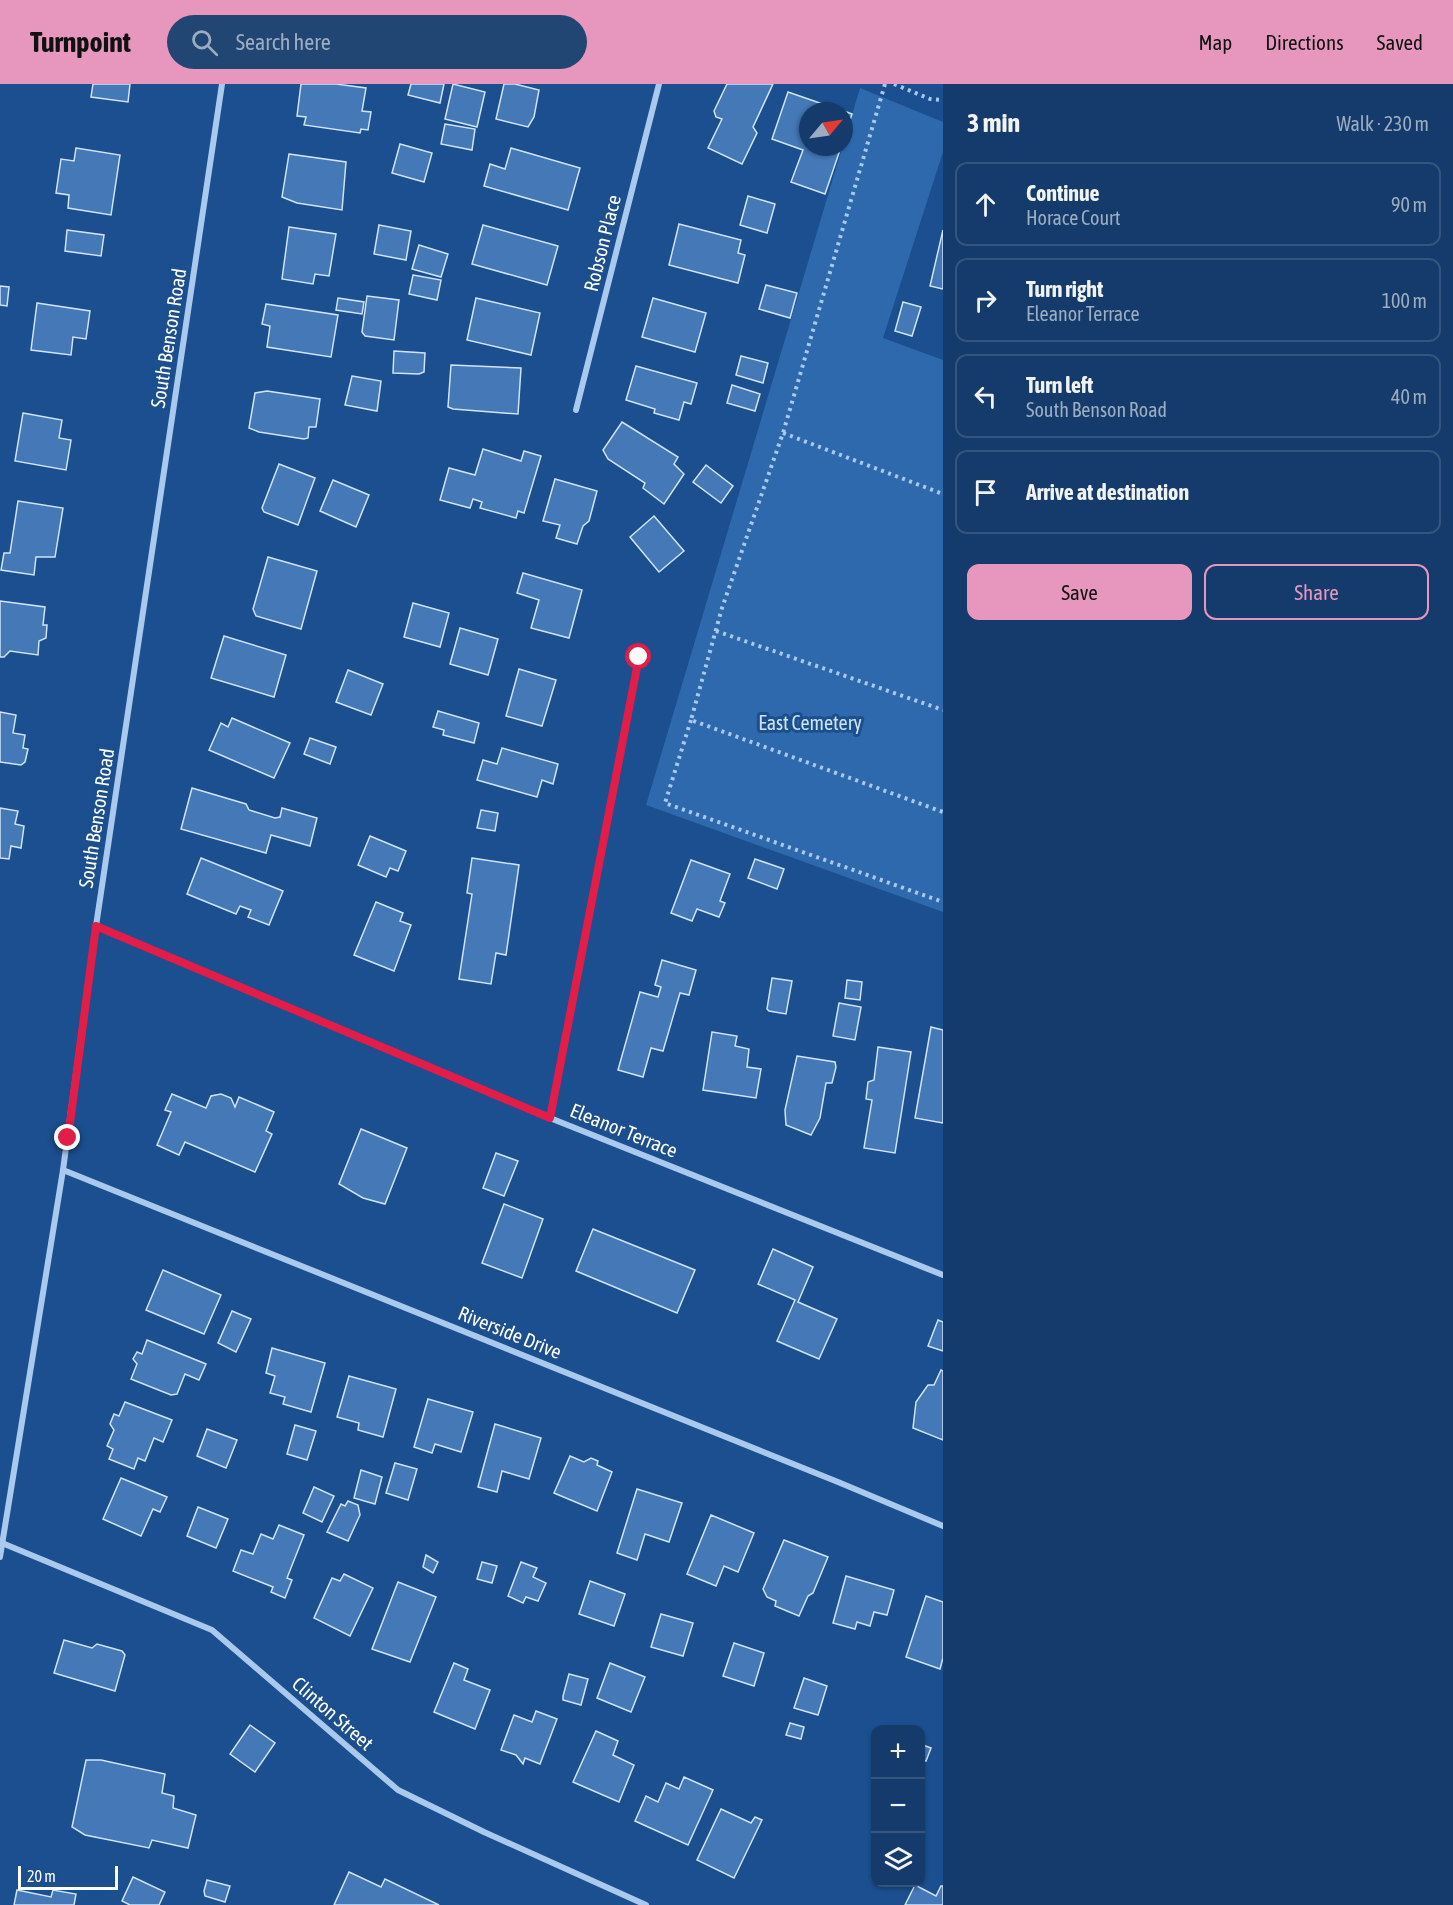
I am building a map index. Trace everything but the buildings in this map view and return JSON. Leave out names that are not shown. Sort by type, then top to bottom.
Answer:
[{"type":"street","name":"South Benson Road","points":[[0,1557],[63,1170],[96,926],[222,84]]},
{"type":"street","name":"Robson Place","points":[[576,410],[659,84]]},
{"type":"street","points":[[550,1118],[639,657]]},
{"type":"street","name":"Eleanor Terrace","points":[[96,926],[550,1118],[943,1275]]},
{"type":"street","name":"Riverside Drive","points":[[63,1170],[805,1468],[943,1526]]},
{"type":"street","name":"Clinton Street","points":[[2,1543],[212,1630],[398,1790],[483,1832],[646,1905]]},
{"type":"path","points":[[885,84],[783,433],[716,631],[691,720],[664,803],[943,902]]},
{"type":"path","points":[[894,84],[930,99],[943,100]]},
{"type":"path","points":[[783,433],[943,494]]},
{"type":"path","points":[[716,631],[943,710]]},
{"type":"path","points":[[691,720],[943,812]]},
{"type":"green space","name":"East Cemetery","points":[[860,88],[943,122],[943,152],[883,338],[943,360],[943,912],[646,805],[840,156],[853,156],[853,111]]},
{"type":"route","points":[[68,1138],[96,926],[550,1118],[639,657]]}]
